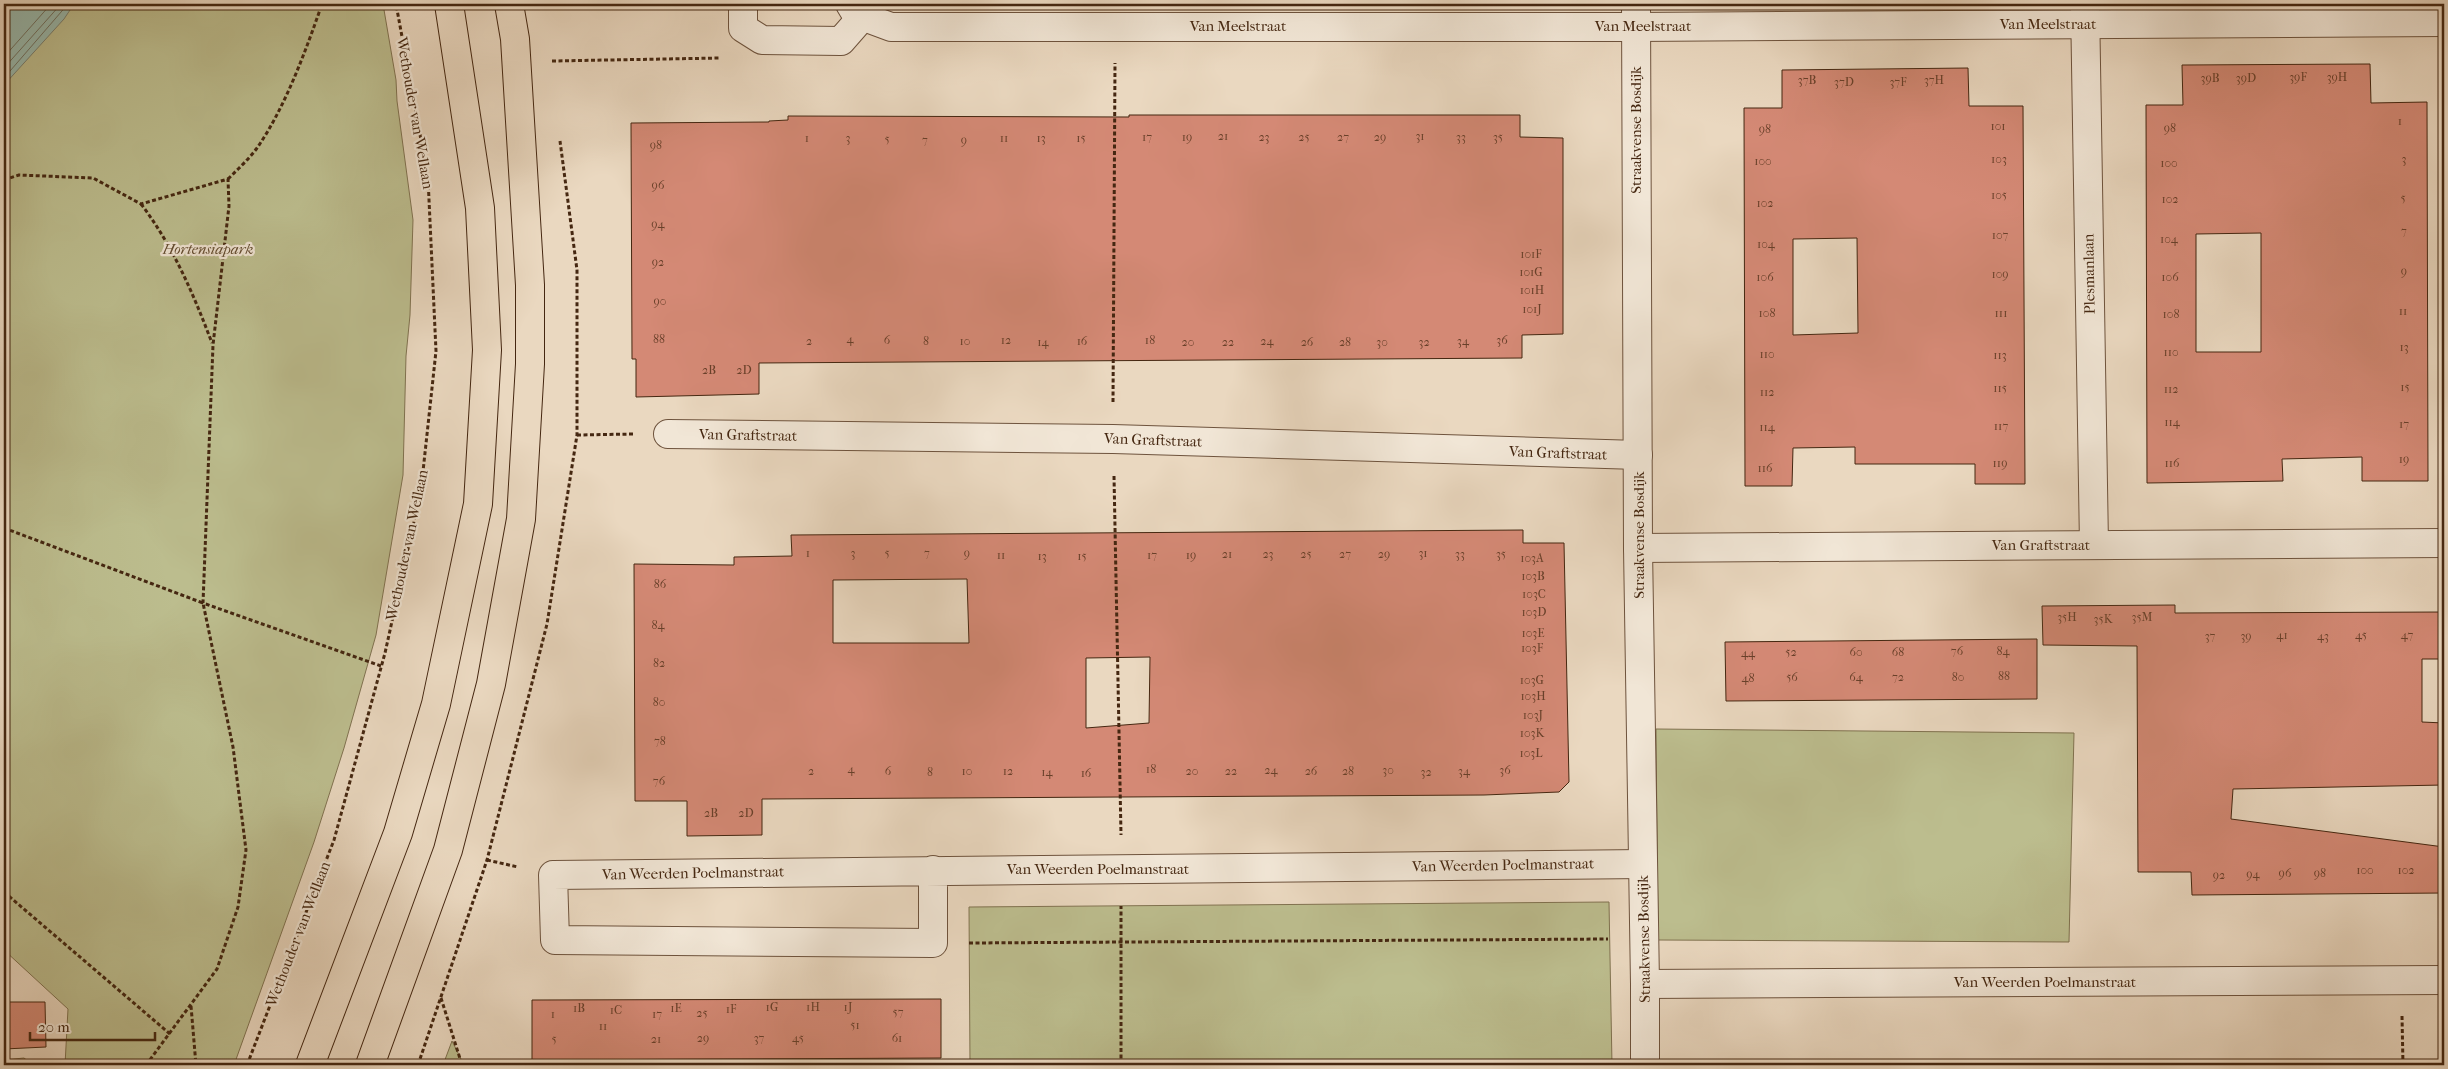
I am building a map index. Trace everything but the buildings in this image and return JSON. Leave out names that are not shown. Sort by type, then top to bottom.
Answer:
[{"type":"main road","points":[[310,1065],[398,833],[425,741],[450,644],[478,504],[487,350],[480,208],[449,4]]},
{"type":"main road","points":[[370,1065],[448,850],[491,684],[521,518],[530,364],[530,285],[515,39],[509,4]]},
{"type":"street","points":[[743,4],[743,28],[762,40],[841,41],[856,10]]},
{"type":"street","name":"Van Meelstraat","points":[[856,10],[891,26],[984,15],[2085,14],[2444,22]]},
{"type":"street","name":"Plesmanlaan","points":[[2085,14],[2094,545]]},
{"type":"street","name":"Straakvense Bosdijk","points":[[1636,15],[1638,548],[1642,864],[1646,984],[1645,1065]]},
{"type":"street","name":"Van Graftstraat","points":[[668,434],[1113,438],[1638,455]]},
{"type":"street","name":"Van Graftstraat","points":[[1638,548],[2444,543]]},
{"type":"street","name":"Van Weerden Poelmanstraat","points":[[933,943],[555,940],[553,875],[1642,864]]},
{"type":"street","points":[[933,870],[933,943]]},
{"type":"street","name":"Van Weerden Poelmanstraat","points":[[1646,984],[2444,980]]},
{"type":"path","points":[[141,204],[228,179],[257,148],[285,98],[306,51],[322,4]]},
{"type":"path","name":"Wethouder van Wellaan","points":[[247,1065],[334,840],[381,666],[421,490],[436,351],[428,178],[396,4]]},
{"type":"path","points":[[549,61],[729,58]]},
{"type":"path","points":[[4,180],[19,175],[93,178],[141,204],[161,230],[192,290],[213,344]]},
{"type":"path","points":[[146,1065],[217,969],[238,907],[246,850],[232,747],[203,603],[213,344],[229,206],[228,179]]},
{"type":"path","points":[[577,435],[668,434]]},
{"type":"path","points":[[4,528],[203,603],[381,666]]},
{"type":"path","points":[[418,1065],[487,860]]},
{"type":"path","points":[[1121,1065],[1122,870]]},
{"type":"path","points":[[4,892],[170,1034]]},
{"type":"path","points":[[933,943],[1644,939]]},
{"type":"path","points":[[2402,981],[2403,1065]]},
{"type":"path","points":[[441,997],[462,1065]]},
{"type":"path","points":[[191,1006],[196,1065]]},
{"type":"green space","name":"Hortensiapark","points":[[4,4],[383,4],[396,80],[397,101],[413,220],[410,315],[406,356],[403,475],[376,635],[344,748],[314,842],[234,1065],[65,1065],[68,1009],[4,950]]},
{"type":"green space","points":[[1656,729],[2074,733],[2069,942],[1658,940]]},
{"type":"green space","points":[[1609,902],[1612,1065],[970,1065],[969,907]]},
{"type":"green space","points":[[452,1041],[464,1065],[443,1065]]},
{"type":"green space","points":[[24,1058],[33,1065],[4,1065],[4,1060]]},
{"type":"water","points":[[4,4],[74,4],[64,19],[4,85]]}]
